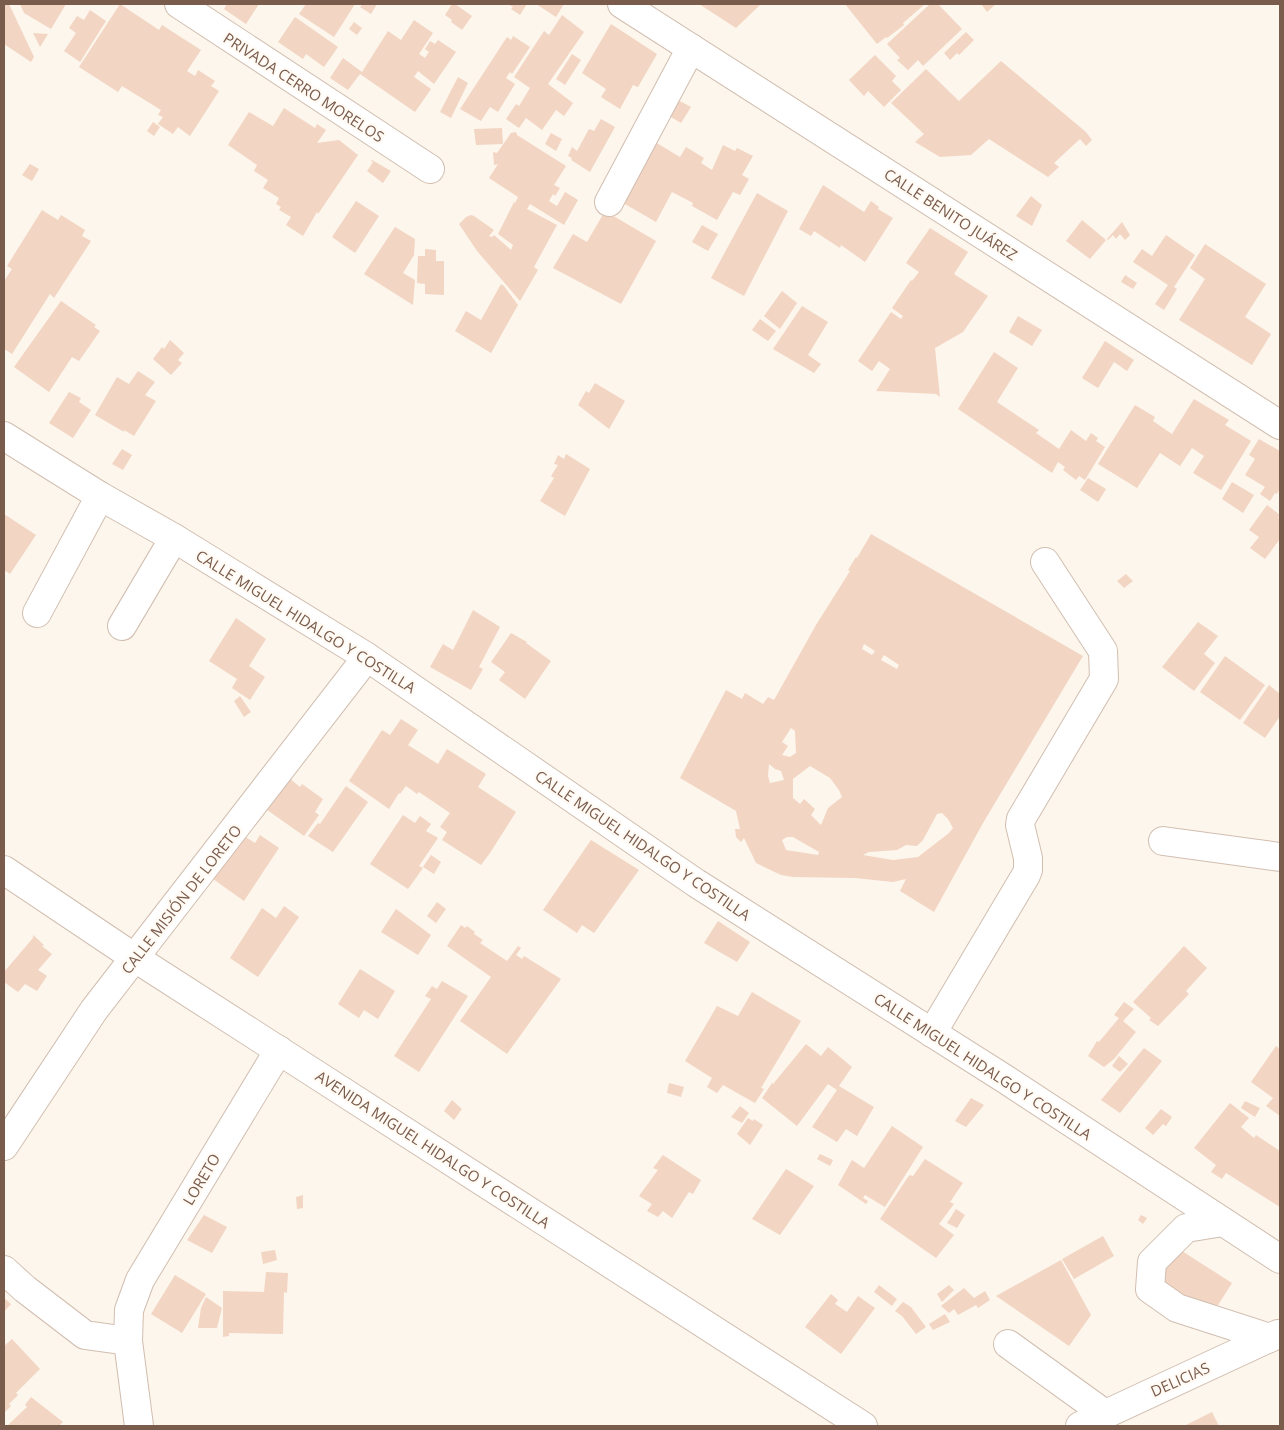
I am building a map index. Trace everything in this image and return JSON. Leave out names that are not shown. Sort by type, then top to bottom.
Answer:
[{"type":"street","name":"PRIVADA CERRO MORELOS","points":[[179,4],[430,170]]},
{"type":"street","name":"CALLE BENITO JUÁREZ","points":[[622,4],[1280,425]]},
{"type":"street","points":[[609,202],[691,48]]},
{"type":"street","name":"CALLE MIGUEL HIDALGO Y COSTILLA","points":[[4,436],[367,657],[696,883],[932,1033],[1280,1259]]},
{"type":"street","points":[[37,613],[100,496]]},
{"type":"street","points":[[122,626],[174,538]]},
{"type":"street","points":[[932,1033],[1026,875],[1029,864],[1020,825],[1021,819],[1104,679],[1104,652],[1045,562]]},
{"type":"street","name":"CALLE MISIÓN DE LORETO","points":[[4,1146],[94,1010],[367,657]]},
{"type":"street","points":[[1163,841],[1280,857]]},
{"type":"street","name":"AVENIDA MIGUEL HIDALGO Y COSTILLA","points":[[4,870],[135,958],[863,1426]]},
{"type":"street","name":"LORETO","points":[[139,1426],[128,1341],[129,1310],[140,1280],[279,1050]]},
{"type":"street","points":[[1223,1222],[1186,1228],[1152,1262],[1150,1289],[1177,1308],[1275,1336]]},
{"type":"street","points":[[4,1270],[25,1289],[85,1335],[128,1341]]},
{"type":"street","name":"DELICIAS","points":[[1080,1426],[1275,1336]]},
{"type":"street","points":[[1008,1344],[1105,1414]]},
{"type":"building","points":[[4,4],[9,4],[34,57],[31,62],[4,44]]},
{"type":"building","points":[[20,4],[66,4],[51,29],[24,13]]},
{"type":"building","points":[[120,4],[159,30],[162,25],[201,50],[187,71],[195,76],[198,70],[215,81],[211,86],[219,91],[190,136],[178,127],[173,134],[158,124],[163,117],[158,115],[161,110],[122,86],[118,92],[79,67]]},
{"type":"building","points":[[227,4],[259,4],[246,24],[224,9]]},
{"type":"building","points":[[306,4],[355,4],[334,37],[299,14]]},
{"type":"building","points":[[363,4],[377,4],[371,14],[360,7]]},
{"type":"building","points":[[452,4],[455,4],[472,16],[462,30],[445,15]]},
{"type":"building","points":[[508,4],[527,4],[520,15],[511,9],[513,7]]},
{"type":"building","points":[[536,4],[564,4],[556,17]]},
{"type":"building","points":[[699,4],[761,4],[736,28]]},
{"type":"building","points":[[845,4],[925,4],[903,23],[904,25],[877,44]]},
{"type":"building","points":[[930,4],[938,4],[962,29],[923,66],[918,60],[908,70],[897,60],[900,58],[887,44]]},
{"type":"building","points":[[981,4],[996,4],[987,12]]},
{"type":"building","points":[[90,10],[106,21],[80,62],[64,51],[76,33],[69,28],[77,16],[84,20]]},
{"type":"building","points":[[562,15],[584,32],[548,84],[573,103],[564,116],[556,110],[542,130],[526,118],[519,128],[506,119],[516,104],[519,106],[530,88],[514,77],[544,31],[549,35]]},
{"type":"building","points":[[295,17],[338,47],[324,67],[306,54],[303,59],[278,42]]},
{"type":"building","points":[[414,20],[433,33],[419,54],[425,58],[429,52],[425,49],[430,41],[435,44],[438,40],[456,52],[434,84],[418,71],[414,77],[431,89],[415,112],[360,74],[348,90],[330,78],[343,58],[362,72],[388,31],[401,40]]},
{"type":"building","points":[[354,22],[362,28],[357,35],[349,29]]},
{"type":"building","points":[[611,24],[657,54],[638,87],[633,85],[620,109],[601,97],[606,89],[582,73]]},
{"type":"building","points":[[966,32],[974,40],[959,55],[957,53],[950,60],[944,53]]},
{"type":"building","points":[[33,33],[48,34],[40,47]]},
{"type":"building","points":[[513,36],[530,47],[512,74],[510,72],[506,78],[515,84],[498,112],[490,107],[481,121],[460,109],[507,37],[511,40]]},
{"type":"building","points":[[572,54],[581,60],[565,85],[556,79]]},
{"type":"building","points":[[875,55],[896,76],[892,81],[901,90],[884,107],[868,91],[864,96],[849,80]]},
{"type":"building","points":[[1001,61],[1086,132],[1092,140],[1086,146],[1080,139],[1054,163],[1059,167],[1048,177],[989,139],[971,155],[940,157],[915,142],[924,134],[891,103],[926,69],[959,101]]},
{"type":"building","points":[[458,77],[468,83],[451,118],[440,112]]},
{"type":"building","points":[[678,100],[691,107],[681,123],[669,116]]},
{"type":"building","points":[[284,108],[315,128],[317,124],[326,130],[317,143],[339,140],[358,155],[318,214],[317,212],[303,236],[286,225],[291,217],[279,210],[281,207],[276,204],[279,198],[263,188],[268,180],[254,171],[257,165],[228,145],[249,112],[273,126]]},
{"type":"building","points":[[601,119],[615,127],[590,172],[568,156],[572,147],[577,151],[589,129],[594,131]]},
{"type":"building","points":[[153,122],[160,127],[154,136],[147,131]]},
{"type":"building","points":[[502,128],[503,144],[476,145],[474,129]]},
{"type":"building","points":[[516,132],[517,135],[566,166],[554,185],[560,188],[549,201],[557,206],[565,192],[578,200],[564,225],[530,204],[527,209],[557,225],[534,267],[538,270],[520,301],[477,251],[459,224],[466,217],[474,216],[494,230],[489,236],[492,237],[494,235],[511,250],[513,245],[498,234],[518,197],[489,178],[498,164],[494,165],[493,152],[497,153],[511,133]]},
{"type":"building","points":[[551,133],[562,139],[556,151],[545,144]]},
{"type":"building","points":[[645,136],[680,157],[686,147],[704,158],[701,163],[712,170],[723,145],[735,151],[737,148],[753,156],[742,175],[749,179],[740,195],[733,192],[717,220],[692,206],[693,203],[672,192],[656,222],[611,196]]},
{"type":"building","points":[[372,160],[391,171],[383,183],[367,171],[373,162]]},
{"type":"building","points":[[30,164],[39,169],[32,181],[22,175]]},
{"type":"building","points":[[823,185],[864,212],[871,201],[879,207],[878,209],[893,218],[865,262],[841,245],[840,248],[814,231],[811,236],[799,229]]},
{"type":"building","points":[[757,193],[788,211],[744,296],[711,278]]},
{"type":"building","points":[[1031,196],[1042,205],[1032,226],[1016,216]]},
{"type":"building","points":[[356,201],[379,216],[355,253],[332,237]]},
{"type":"building","points":[[42,210],[58,220],[61,215],[85,230],[82,236],[91,241],[54,298],[50,294],[12,354],[4,349],[4,281],[12,269],[7,266]]},
{"type":"building","points":[[605,211],[656,241],[621,304],[553,268],[573,234],[587,242]]},
{"type":"building","points":[[1082,220],[1106,240],[1090,259],[1066,241]]},
{"type":"building","points":[[1122,222],[1130,235],[1125,240],[1120,234],[1116,239],[1113,235],[1108,240],[1107,239]]},
{"type":"building","points":[[702,225],[718,234],[708,251],[692,242]]},
{"type":"building","points":[[395,227],[415,239],[414,255],[403,273],[415,280],[413,305],[364,274]]},
{"type":"building","points":[[930,228],[968,252],[954,274],[988,296],[963,332],[935,348],[940,397],[936,394],[876,391],[890,369],[879,361],[872,371],[858,361],[891,312],[901,319],[903,316],[892,308],[911,280],[919,272],[906,263]]},
{"type":"building","points":[[1166,235],[1195,255],[1174,287],[1177,289],[1164,310],[1155,304],[1168,285],[1133,262],[1142,249],[1152,256]]},
{"type":"building","points":[[1205,244],[1266,284],[1245,317],[1271,334],[1252,365],[1179,320],[1205,279],[1190,268]]},
{"type":"building","points":[[425,249],[436,250],[436,261],[444,261],[444,295],[425,294],[425,284],[417,283],[418,256],[425,256]]},
{"type":"building","points":[[1125,275],[1137,283],[1133,289],[1121,282]]},
{"type":"building","points":[[501,284],[518,305],[491,353],[455,331],[466,311],[481,320]]},
{"type":"building","points":[[782,291],[797,303],[780,329],[764,316]]},
{"type":"building","points":[[61,301],[96,325],[94,327],[100,331],[79,361],[72,357],[49,392],[14,367]]},
{"type":"building","points":[[802,306],[828,322],[808,355],[821,364],[814,373],[773,349]]},
{"type":"building","points":[[1018,316],[1042,330],[1032,346],[1009,332]]},
{"type":"building","points":[[760,319],[776,331],[768,341],[752,330]]},
{"type":"building","points":[[170,340],[184,353],[178,360],[182,363],[171,375],[153,359],[162,347],[164,349]]},
{"type":"building","points":[[1105,341],[1134,360],[1127,371],[1114,362],[1098,388],[1082,378]]},
{"type":"building","points":[[994,352],[1018,368],[997,402],[1039,430],[1036,433],[1059,449],[1071,430],[1086,441],[1091,433],[1098,438],[1096,441],[1105,447],[1085,480],[1079,476],[1076,480],[1063,470],[1065,467],[1058,462],[1052,473],[958,409]]},
{"type":"building","points":[[138,371],[155,382],[145,395],[156,401],[134,436],[95,415],[117,377],[129,384]]},
{"type":"building","points":[[595,383],[625,401],[609,429],[578,405],[586,391],[589,393]]},
{"type":"building","points":[[69,392],[81,398],[79,402],[91,410],[73,438],[49,423]]},
{"type":"building","points":[[1194,399],[1229,420],[1225,425],[1251,441],[1221,490],[1193,473],[1204,456],[1192,448],[1180,466],[1160,453],[1137,488],[1098,464],[1135,405],[1155,417],[1153,421],[1172,434]]},
{"type":"building","points":[[1259,439],[1280,451],[1280,491],[1277,494],[1275,493],[1270,501],[1260,494],[1265,487],[1245,475],[1255,459],[1249,455]]},
{"type":"building","points":[[122,449],[132,455],[123,470],[112,464]]},
{"type":"building","points":[[566,454],[590,469],[565,516],[540,501],[554,478],[551,476],[558,465],[554,464],[558,455],[564,459]]},
{"type":"building","points":[[1088,478],[1106,489],[1098,502],[1080,490]]},
{"type":"building","points":[[1232,482],[1254,495],[1243,513],[1222,499]]},
{"type":"building","points":[[1267,505],[1280,515],[1278,518],[1280,519],[1280,539],[1265,559],[1250,548],[1259,537],[1249,530]]},
{"type":"building","points":[[4,514],[36,535],[10,574],[4,570]]},
{"type":"building","points":[[871,534],[1083,656],[983,823],[934,912],[900,891],[906,879],[893,882],[855,878],[793,877],[781,875],[756,863],[744,838],[741,842],[736,837],[735,829],[740,829],[736,811],[680,778],[726,690],[742,699],[745,693],[763,704],[768,697],[774,700],[816,625],[850,571],[848,570]],"holes":[[[864,644],[875,651],[872,655],[862,649]],[[884,655],[899,665],[897,669],[881,660]],[[791,728],[795,731],[796,753],[790,757],[782,755],[788,746],[782,742]],[[769,764],[781,771],[784,780],[770,783],[768,776]],[[810,766],[830,778],[842,797],[828,808],[821,825],[811,815],[815,809],[804,799],[800,804],[793,798],[793,779]],[[942,813],[953,828],[918,857],[893,860],[863,855],[869,852],[897,850],[906,845],[917,846],[923,840],[937,814]],[[787,837],[793,837],[819,852],[818,855],[786,850],[782,840]]]},
{"type":"building","points":[[1126,574],[1133,581],[1124,588],[1117,581]]},
{"type":"building","points":[[473,610],[500,627],[479,667],[483,669],[471,690],[430,667],[443,644],[453,650]]},
{"type":"building","points":[[236,618],[266,639],[249,666],[265,677],[250,700],[232,688],[237,679],[209,661]]},
{"type":"building","points":[[1198,622],[1218,636],[1204,654],[1215,663],[1194,691],[1162,667]]},
{"type":"building","points":[[511,633],[527,642],[551,661],[525,699],[499,680],[505,672],[491,662]]},
{"type":"building","points":[[1225,656],[1265,685],[1240,720],[1200,692]]},
{"type":"building","points":[[1269,685],[1280,694],[1280,716],[1265,738],[1243,723]]},
{"type":"building","points":[[240,696],[251,712],[244,717],[234,701]]},
{"type":"building","points":[[401,719],[418,730],[408,745],[438,764],[447,749],[486,774],[478,787],[516,812],[481,865],[442,840],[447,832],[440,827],[450,813],[419,792],[417,794],[406,786],[389,809],[349,781],[382,730],[390,735]]},
{"type":"building","points":[[288,777],[300,787],[302,784],[323,799],[315,812],[319,815],[304,836],[263,807]]},
{"type":"building","points":[[346,786],[368,802],[333,852],[308,836],[318,823],[320,824]]},
{"type":"building","points":[[403,815],[415,823],[420,816],[431,824],[426,831],[438,838],[419,866],[423,868],[408,889],[370,864]]},
{"type":"building","points":[[260,835],[279,848],[244,901],[213,879],[244,836],[255,843]]},
{"type":"building","points":[[591,840],[639,870],[594,933],[582,925],[577,933],[543,910]]},
{"type":"building","points":[[431,855],[441,862],[434,874],[423,867]]},
{"type":"building","points":[[437,902],[446,909],[436,923],[427,916]]},
{"type":"building","points":[[284,906],[299,917],[258,977],[230,958],[262,908],[276,918]]},
{"type":"building","points":[[396,909],[431,935],[418,955],[381,932]]},
{"type":"building","points":[[718,921],[750,942],[737,962],[704,943]]},
{"type":"building","points":[[461,925],[465,928],[467,926],[475,932],[474,934],[483,940],[480,943],[507,961],[518,946],[521,948],[516,955],[522,959],[524,956],[561,979],[507,1054],[460,1021],[491,977],[447,946]]},
{"type":"building","points":[[33,935],[52,954],[38,970],[47,976],[37,991],[25,984],[18,992],[4,982],[4,972],[33,938]]},
{"type":"building","points":[[1184,946],[1207,968],[1186,991],[1189,994],[1158,1026],[1149,1020],[1151,1018],[1133,1002]]},
{"type":"building","points":[[360,969],[395,991],[378,1019],[364,1010],[359,1018],[338,1004]]},
{"type":"building","points":[[442,981],[468,996],[419,1072],[394,1056],[431,999],[425,996],[432,986],[437,989]]},
{"type":"building","points":[[752,992],[801,1021],[761,1088],[764,1089],[755,1103],[723,1085],[717,1093],[707,1087],[712,1078],[685,1061],[717,1006],[738,1016]]},
{"type":"building","points":[[1124,1002],[1134,1009],[1123,1021],[1136,1032],[1114,1059],[1104,1067],[1088,1056],[1097,1041],[1099,1042],[1119,1018],[1114,1015]]},
{"type":"building","points":[[806,1044],[821,1056],[828,1047],[852,1067],[839,1086],[874,1107],[857,1136],[846,1129],[837,1142],[812,1127],[837,1090],[828,1084],[797,1126],[762,1098],[772,1083]]},
{"type":"building","points":[[1276,1046],[1280,1049],[1280,1116],[1266,1106],[1273,1098],[1251,1082]]},
{"type":"building","points":[[1144,1048],[1162,1061],[1120,1113],[1101,1100]]},
{"type":"building","points":[[1119,1056],[1128,1064],[1120,1072],[1112,1066]]},
{"type":"building","points":[[669,1083],[684,1087],[681,1097],[667,1093]]},
{"type":"building","points":[[971,1098],[984,1105],[966,1127],[955,1121]]},
{"type":"building","points":[[452,1100],[462,1109],[454,1120],[444,1111]]},
{"type":"building","points":[[1245,1101],[1260,1108],[1255,1117],[1241,1108]]},
{"type":"building","points":[[1230,1103],[1249,1118],[1241,1127],[1254,1138],[1256,1135],[1280,1151],[1280,1207],[1226,1173],[1222,1179],[1211,1172],[1216,1165],[1194,1148]]},
{"type":"building","points":[[740,1106],[749,1113],[742,1123],[731,1117]]},
{"type":"building","points":[[1161,1109],[1172,1117],[1166,1126],[1163,1124],[1153,1135],[1145,1128]]},
{"type":"building","points":[[748,1118],[753,1121],[754,1119],[763,1125],[750,1145],[737,1134]]},
{"type":"building","points":[[892,1126],[923,1147],[885,1207],[865,1195],[863,1198],[868,1201],[866,1204],[838,1185],[852,1160],[864,1168]]},
{"type":"building","points":[[820,1154],[833,1160],[830,1166],[817,1159]]},
{"type":"building","points":[[663,1155],[701,1180],[693,1194],[689,1192],[672,1218],[663,1211],[658,1217],[647,1211],[652,1204],[639,1196],[658,1170],[653,1168]]},
{"type":"building","points":[[925,1159],[963,1183],[950,1202],[954,1204],[939,1224],[954,1235],[936,1258],[880,1219],[908,1177],[910,1175],[913,1176]]},
{"type":"building","points":[[786,1169],[814,1186],[780,1235],[752,1219]]},
{"type":"building","points":[[303,1195],[303,1208],[297,1209],[296,1197]]},
{"type":"building","points":[[956,1209],[965,1215],[957,1228],[947,1223]]},
{"type":"building","points":[[204,1215],[227,1227],[212,1253],[187,1240]]},
{"type":"building","points":[[1141,1215],[1147,1218],[1143,1224],[1138,1220]]},
{"type":"building","points":[[1103,1236],[1114,1256],[1074,1279],[1062,1259]]},
{"type":"building","points":[[1174,1246],[1232,1283],[1210,1318],[1152,1280]]},
{"type":"building","points":[[275,1250],[277,1260],[263,1264],[261,1252]]},
{"type":"building","points":[[1061,1260],[1091,1315],[1069,1346],[996,1296]]},
{"type":"building","points":[[266,1272],[288,1273],[287,1293],[284,1292],[283,1334],[229,1333],[229,1336],[223,1337],[223,1291],[264,1292]]},
{"type":"building","points":[[175,1275],[206,1294],[182,1333],[151,1314]]},
{"type":"building","points":[[879,1285],[897,1299],[892,1306],[874,1292]]},
{"type":"building","points":[[949,1285],[954,1290],[942,1302],[937,1294]]},
{"type":"building","points":[[964,1288],[974,1298],[985,1291],[990,1300],[978,1308],[976,1305],[958,1315],[954,1309],[949,1313],[941,1306]]},
{"type":"building","points":[[831,1294],[838,1300],[835,1304],[847,1312],[858,1296],[875,1308],[841,1354],[805,1327]]},
{"type":"building","points":[[206,1297],[222,1308],[217,1328],[198,1328],[201,1308]]},
{"type":"building","points":[[4,1298],[11,1304],[4,1312]]},
{"type":"building","points":[[903,1302],[911,1307],[926,1327],[916,1334],[902,1316],[895,1311]]},
{"type":"building","points":[[945,1314],[950,1322],[933,1330],[929,1324]]},
{"type":"building","points":[[12,1339],[40,1369],[16,1393],[18,1395],[9,1404],[11,1406],[4,1413],[4,1346]]},
{"type":"building","points":[[31,1397],[63,1422],[59,1426],[7,1426],[27,1407],[25,1405]]},
{"type":"building","points":[[1212,1412],[1219,1426],[1184,1426]]}]
